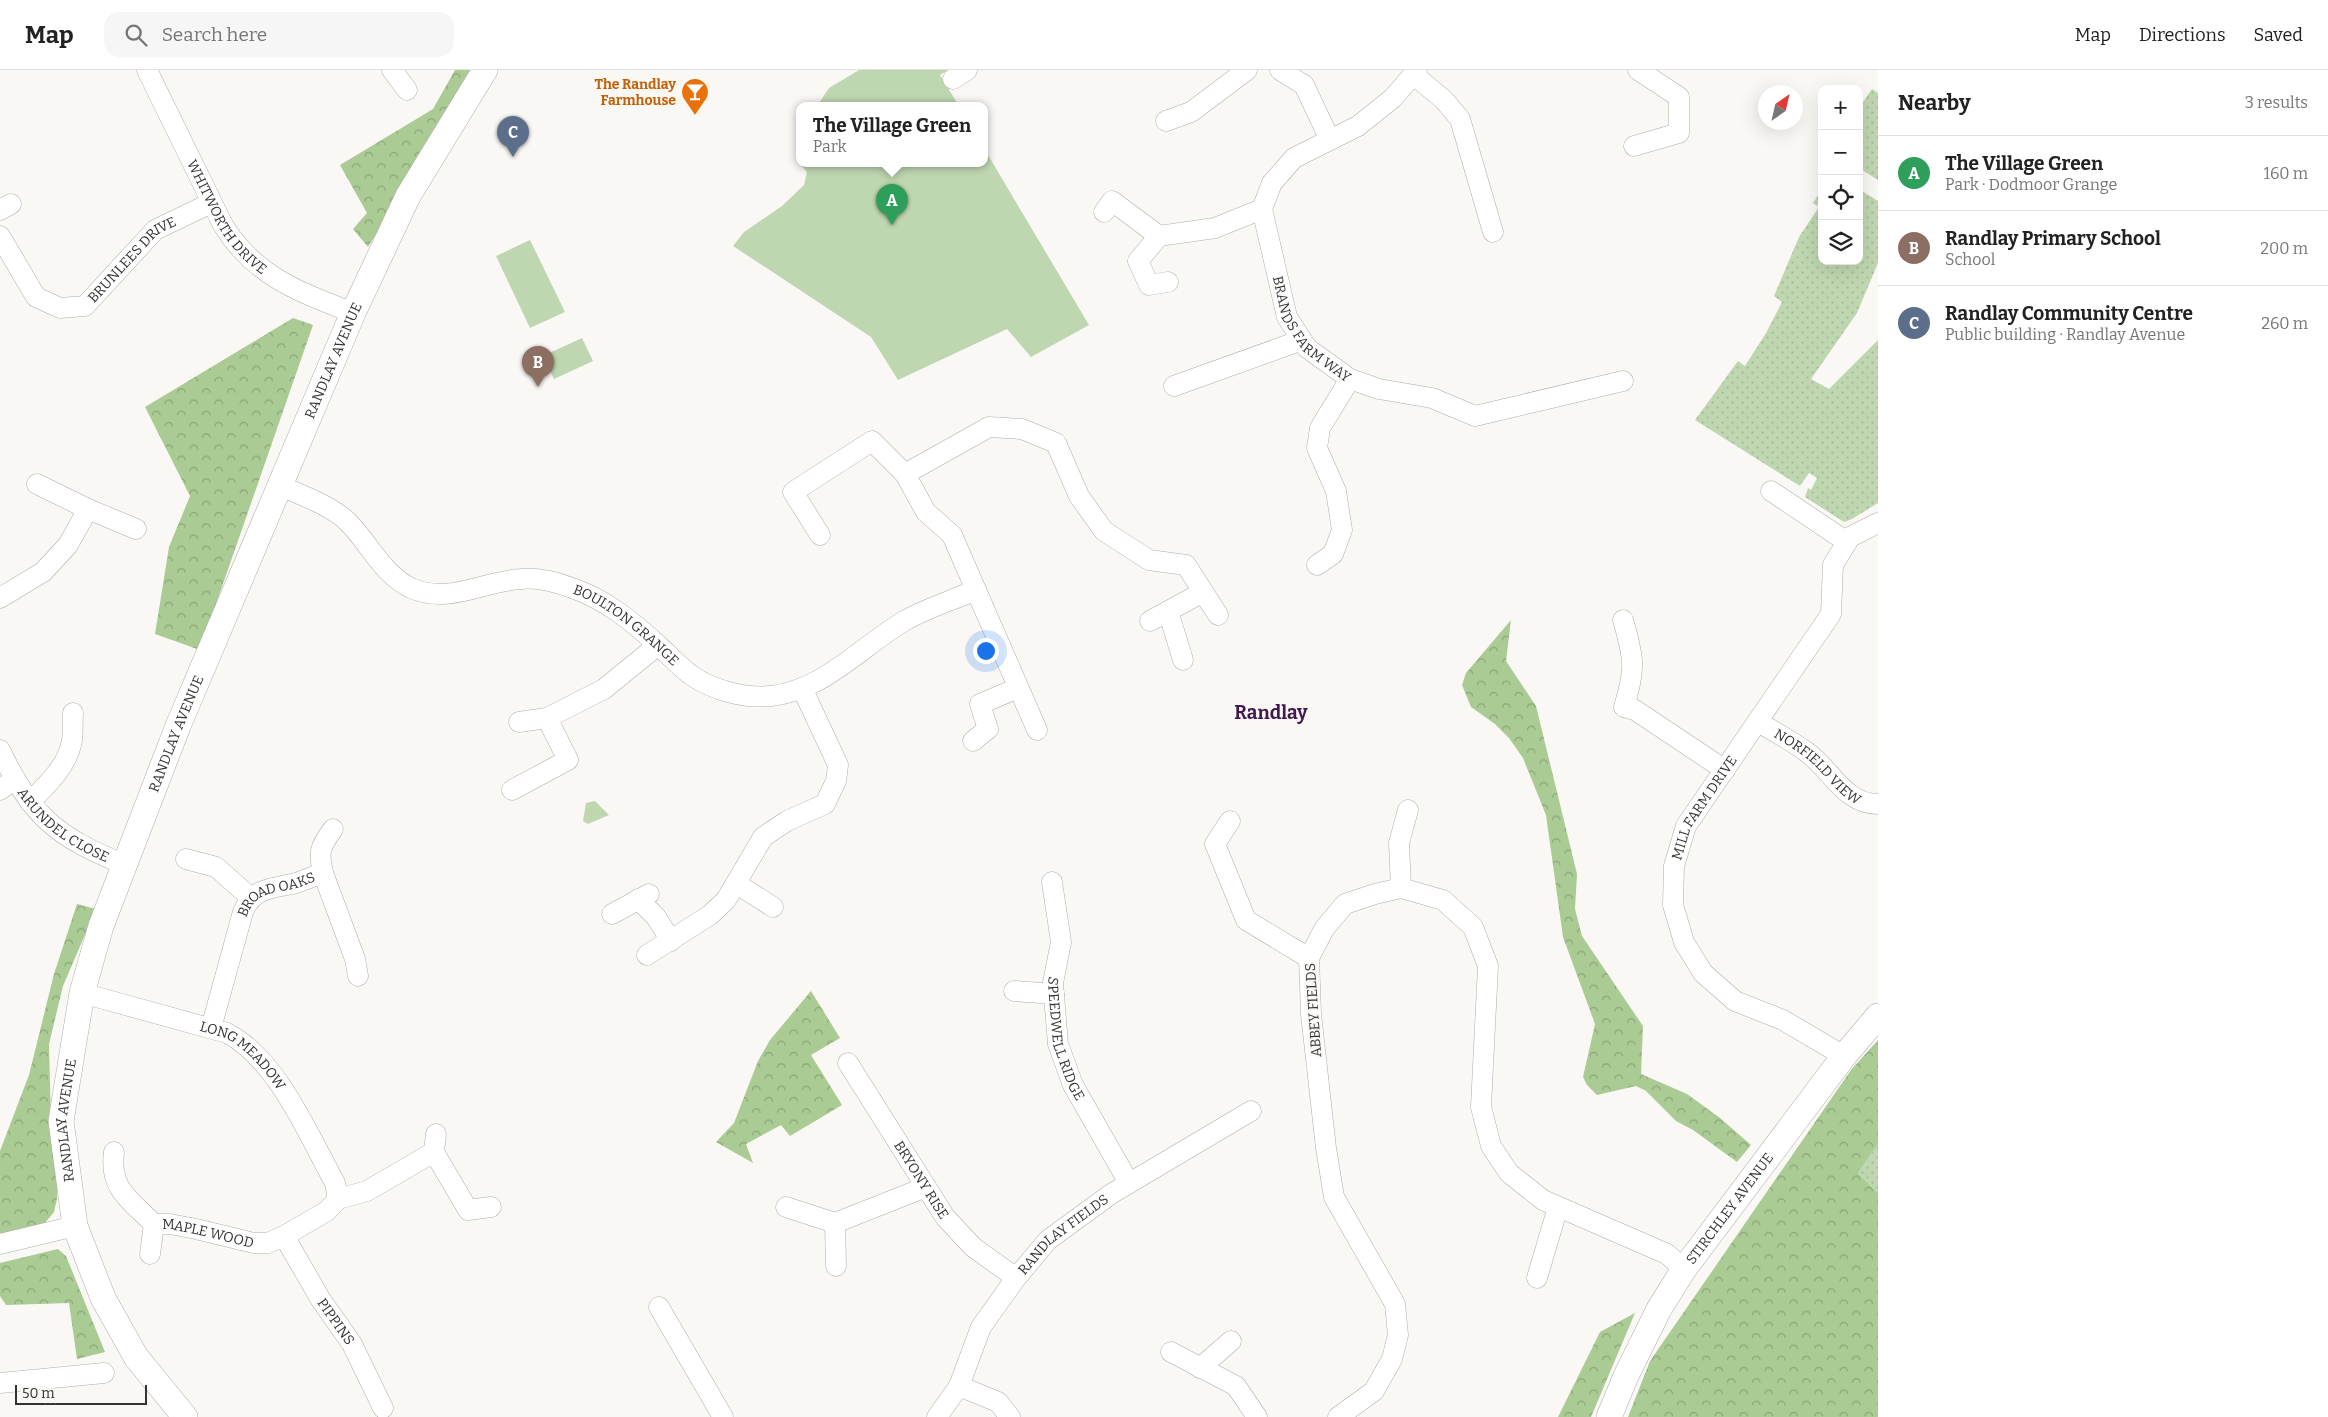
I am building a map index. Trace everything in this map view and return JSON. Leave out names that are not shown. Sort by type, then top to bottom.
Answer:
[{"type":"street","name":"WHITWORTH DRIVE","points":[[148,70],[211,203],[233,242],[256,266],[295,290],[353,313]]},
{"type":"street","points":[[392,70],[406,90]]},
{"type":"street","name":"RANDLAY AVENUE","points":[[185,1417],[136,1357],[103,1298],[75,1226],[61,1121],[82,993],[101,926],[123,864],[178,726],[353,313],[408,196],[485,70]]},
{"type":"street","points":[[1166,121],[1191,112],[1247,70]]},
{"type":"street","points":[[1280,70],[1304,85],[1330,140]]},
{"type":"street","points":[[1634,146],[1680,133],[1679,97],[1638,70]]},
{"type":"street","points":[[1168,282],[1149,285],[1138,261],[1159,236],[1215,228],[1262,209],[1272,183],[1294,158],[1365,120],[1393,98],[1416,72],[1460,119],[1493,232]]},
{"type":"street","points":[[1104,212],[1112,201],[1159,236]]},
{"type":"street","name":"BRUNLEES DRIVE","points":[[0,236],[36,297],[60,308],[85,306],[155,230],[211,203]]},
{"type":"street","name":"BRANDS FARM WAY","points":[[1262,209],[1287,317],[1307,348],[1350,379],[1379,390],[1432,398],[1475,416],[1623,381]]},
{"type":"street","points":[[1174,386],[1302,340]]},
{"type":"street","points":[[1316,565],[1333,554],[1342,530],[1336,491],[1317,448],[1320,428],[1350,379]]},
{"type":"street","points":[[905,474],[989,427],[1022,429],[1056,443],[1079,496],[1104,530],[1149,560],[1186,565],[1218,615]]},
{"type":"street","points":[[820,535],[793,492],[872,442],[905,474],[926,512],[952,536],[1037,730]]},
{"type":"street","points":[[37,484],[88,509],[136,529]]},
{"type":"street","name":"BOULTON GRANGE","points":[[281,486],[316,502],[346,520],[361,536],[383,566],[412,588],[446,595],[522,578],[544,580],[573,588],[597,599],[623,615],[692,676],[703,683],[725,691],[770,696],[802,688],[836,670],[906,620],[976,590]]},
{"type":"street","points":[[1771,491],[1847,542]]},
{"type":"street","points":[[0,598],[43,572],[68,545],[88,509]]},
{"type":"street","name":"MILL FARM DRIVE","points":[[1844,1056],[1783,1020],[1735,1001],[1703,973],[1684,942],[1673,905],[1674,866],[1686,826],[1831,614],[1833,565],[1850,537],[1878,523]]},
{"type":"street","points":[[1150,621],[1203,592]]},
{"type":"street","points":[[1168,611],[1183,660]]},
{"type":"street","points":[[1623,620],[1633,658],[1631,683],[1624,707],[1635,710],[1725,770]]},
{"type":"street","points":[[518,722],[547,718],[604,689],[658,645]]},
{"type":"street","points":[[647,955],[710,915],[726,900],[763,837],[787,821],[825,804],[836,781],[838,765],[802,688]]},
{"type":"street","points":[[973,741],[988,729],[980,704],[1018,688]]},
{"type":"street","points":[[30,802],[48,785],[72,744],[73,713]]},
{"type":"street","points":[[512,790],[568,760],[547,718]]},
{"type":"street","name":"NORFIELD VIEW","points":[[1758,722],[1809,754],[1849,795],[1868,804],[1878,804]]},
{"type":"street","name":"ARUNDEL CLOSE","points":[[0,750],[7,784],[30,802],[52,825],[75,842],[123,864]]},
{"type":"street","points":[[1401,888],[1399,843],[1408,810]]},
{"type":"street","points":[[1230,821],[1215,844],[1246,920],[1309,958]]},
{"type":"street","points":[[322,873],[319,857],[320,849],[333,829]]},
{"type":"street","points":[[186,859],[216,867],[250,898]]},
{"type":"street","name":"BROAD OAKS","points":[[210,1028],[242,912],[250,898],[275,886],[295,883],[322,873],[356,959],[358,976]]},
{"type":"street","name":"SPEEDWELL RIDGE","points":[[1052,882],[1061,942],[1053,983],[1058,1044],[1073,1085],[1129,1183]]},
{"type":"street","points":[[737,884],[773,907]]},
{"type":"street","name":"ABBEY FIELDS","points":[[1338,1417],[1374,1390],[1392,1358],[1398,1335],[1395,1304],[1334,1196],[1326,1148],[1311,1014],[1309,958],[1324,928],[1345,904],[1401,888],[1443,900],[1473,927],[1488,966],[1481,1108],[1491,1146],[1509,1173],[1543,1200],[1667,1254],[1684,1269]]},
{"type":"street","points":[[612,914],[643,896],[671,941]]},
{"type":"street","points":[[1014,991],[1054,994]]},
{"type":"street","name":"LONG MEADOW","points":[[82,993],[210,1028],[240,1040],[252,1050],[275,1077],[335,1183],[338,1199]]},
{"type":"street","name":"STIRCHLEY AVENUE","points":[[1609,1417],[1626,1376],[1659,1309],[1684,1269],[1844,1056],[1878,1016]]},
{"type":"street","name":"BRYONY RISE","points":[[848,1063],[945,1217],[973,1247],[1016,1278]]},
{"type":"street","name":"RANDLAY FIELDS","points":[[938,1417],[958,1386],[981,1327],[1016,1278],[1048,1240],[1111,1194],[1251,1111]]},
{"type":"street","points":[[338,1199],[367,1191],[435,1143],[468,1210],[491,1207]]},
{"type":"street","name":"MAPLE WOOD","points":[[114,1152],[113,1174],[117,1184],[154,1224],[188,1227],[254,1243],[268,1243],[327,1211],[338,1199]]},
{"type":"street","points":[[786,1207],[835,1223],[926,1187]]},
{"type":"street","points":[[1537,1278],[1558,1207]]},
{"type":"street","points":[[835,1223],[836,1266]]},
{"type":"street","name":"MAPLE WOOD","points":[[150,1254],[154,1224]]},
{"type":"street","points":[[0,1244],[75,1226]]},
{"type":"street","name":"PIPPINS","points":[[284,1236],[322,1300],[352,1344],[383,1408]]},
{"type":"street","points":[[659,1307],[723,1417]]},
{"type":"street","points":[[1200,1368],[1231,1341]]},
{"type":"street","points":[[1171,1352],[1236,1386],[1257,1417]]},
{"type":"street","points":[[0,1383],[104,1373]]},
{"type":"street","points":[[958,1386],[998,1402],[1010,1417]]},
{"type":"green space","points":[[455,70],[480,70],[368,247],[353,229],[367,213],[340,165],[433,109]]},
{"type":"green space","points":[[859,70],[948,70],[940,75],[957,102],[820,102],[829,88]]},
{"type":"green space","points":[[1872,89],[1878,93],[1878,180],[1863,171],[1863,102]]},
{"type":"green space","points":[[988,155],[1089,325],[1031,357],[1007,329],[898,380],[871,337],[733,246],[744,232],[782,206],[804,185],[807,172],[803,167],[988,167]]},
{"type":"green space","points":[[1863,192],[1878,201],[1878,263],[1857,313],[1811,379],[1829,389],[1878,340],[1878,503],[1844,522],[1805,497],[1808,488],[1811,490],[1817,478],[1809,473],[1800,486],[1695,420],[1738,361],[1745,366],[1766,333],[1782,302],[1774,296],[1799,237],[1818,208],[1818,265],[1863,265]]},
{"type":"green space","points":[[1818,196],[1818,206],[1813,203]]},
{"type":"green space","points":[[530,240],[565,312],[530,328],[496,256]]},
{"type":"green space","points":[[293,318],[313,325],[200,650],[155,634],[169,547],[190,496],[145,407]]},
{"type":"green space","points":[[582,338],[593,361],[554,379],[543,356]]},
{"type":"green space","points":[[1511,620],[1506,661],[1536,706],[1577,874],[1575,909],[1582,936],[1643,1026],[1641,1074],[1687,1094],[1720,1118],[1751,1145],[1737,1162],[1693,1130],[1676,1121],[1646,1091],[1636,1086],[1597,1095],[1587,1085],[1583,1077],[1595,1024],[1563,937],[1546,815],[1523,758],[1509,738],[1495,724],[1471,707],[1462,685],[1466,673]]},
{"type":"green space","points":[[595,801],[609,815],[588,824],[583,821],[586,803]]},
{"type":"green space","points":[[77,904],[96,909],[63,986],[49,1044],[51,1122],[58,1182],[54,1212],[44,1224],[0,1234],[0,1151],[29,1075],[54,974]]},
{"type":"green space","points":[[811,991],[840,1038],[811,1055],[842,1105],[790,1136],[781,1125],[746,1144],[753,1163],[716,1142],[734,1123],[758,1061],[770,1040]]},
{"type":"green space","points":[[1878,1040],[1878,1144],[1858,1173],[1878,1193],[1878,1417],[1628,1417],[1650,1361],[1851,1070]]},
{"type":"green space","points":[[1878,1144],[1878,1193],[1858,1173]]},
{"type":"green space","points":[[58,1249],[66,1256],[105,1352],[77,1359],[69,1303],[6,1305],[0,1296],[0,1263]]},
{"type":"green space","points":[[1635,1313],[1591,1417],[1558,1417],[1600,1332]]},
{"type":"place","name":"The Randlay Farmhouse","points":[[695,116]]},
{"type":"place","name":"Randlay Community Centre","points":[[513,157]]},
{"type":"place","name":"The Village Green","points":[[892,225]]},
{"type":"place","name":"Randlay Primary School","points":[[538,387]]},
{"type":"district","name":"Randlay","points":[[1271,712]]}]
